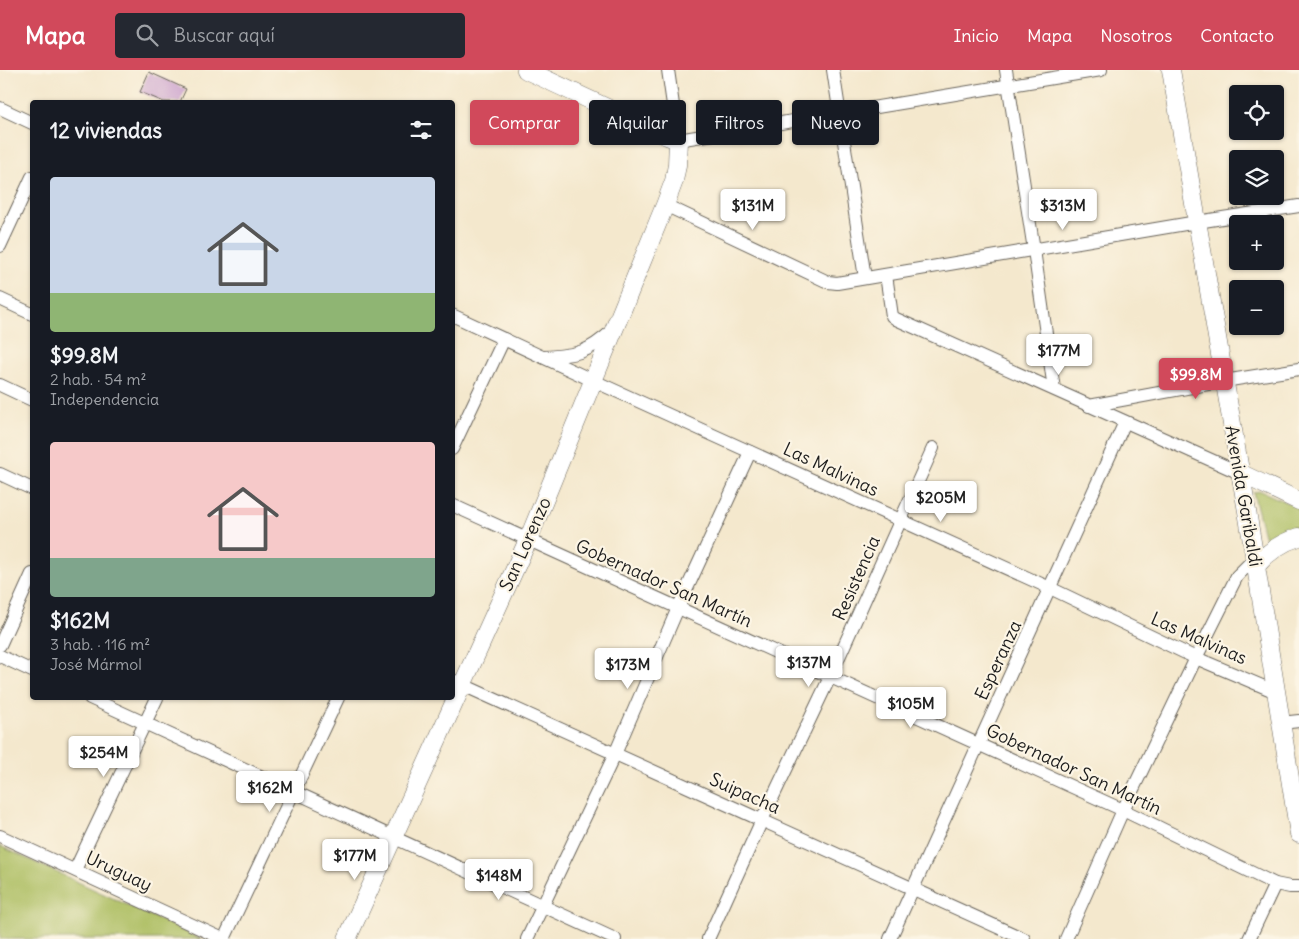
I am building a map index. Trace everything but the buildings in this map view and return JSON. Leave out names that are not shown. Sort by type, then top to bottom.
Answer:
[{"type":"main road","points":[[526,70],[590,100]]},
{"type":"main road","name":"Avenida Garibaldi","points":[[1171,70],[1299,834]]},
{"type":"main road","name":"San Lorenzo","points":[[457,682],[528,540],[594,381],[674,181],[678,145]]},
{"type":"main road","points":[[1240,473],[1299,501]]},
{"type":"main road","points":[[1254,559],[1270,552],[1287,541],[1299,537]]},
{"type":"main road","name":"San Lorenzo","points":[[346,939],[394,837],[450,700]]},
{"type":"street","points":[[668,70],[672,100]]},
{"type":"street","points":[[833,70],[838,100]]},
{"type":"street","points":[[1006,70],[1054,389]]},
{"type":"street","points":[[879,106],[1101,70]]},
{"type":"street","points":[[0,108],[30,122]]},
{"type":"street","points":[[686,139],[792,120]]},
{"type":"street","points":[[845,145],[865,278]]},
{"type":"street","points":[[0,246],[30,181]]},
{"type":"street","points":[[665,205],[828,282],[837,283],[1299,206]]},
{"type":"street","points":[[886,275],[892,316],[896,319],[1240,473]]},
{"type":"street","points":[[0,299],[30,313]]},
{"type":"street","name":"Las Malvinas","points":[[455,316],[1050,588],[1196,658],[1276,692]]},
{"type":"street","points":[[543,357],[577,353],[590,348],[600,342],[616,327]]},
{"type":"street","points":[[455,443],[504,339]]},
{"type":"street","points":[[1089,406],[1224,381],[1299,370]]},
{"type":"street","points":[[0,385],[30,399]]},
{"type":"street","name":"Esperanza","points":[[890,939],[1125,422]]},
{"type":"street","name":"Resistencia","points":[[708,939],[830,677],[933,448]]},
{"type":"street","points":[[527,939],[615,754],[678,608],[750,452]]},
{"type":"street","points":[[0,474],[30,488]]},
{"type":"street","name":"Gobernador San Martín","points":[[455,507],[1123,810],[1275,884],[1299,887]]},
{"type":"street","points":[[1066,939],[1123,810],[1196,658],[1237,576],[1254,559]]},
{"type":"street","points":[[0,645],[30,578]]},
{"type":"street","points":[[0,656],[30,670]]},
{"type":"street","name":"Suipacha","points":[[457,682],[1024,939]]},
{"type":"street","points":[[94,700],[615,939]]},
{"type":"street","points":[[75,870],[156,700]]},
{"type":"street","points":[[224,939],[337,700]]},
{"type":"street","points":[[1281,723],[1299,721]]},
{"type":"street","name":"Uruguay","points":[[0,836],[224,939]]},
{"type":"street","points":[[1249,939],[1275,884]]},
{"type":"green space","points":[[1261,491],[1299,508],[1299,532],[1273,540],[1265,539],[1253,492]]},
{"type":"green space","points":[[0,846],[201,939],[0,939]]}]
